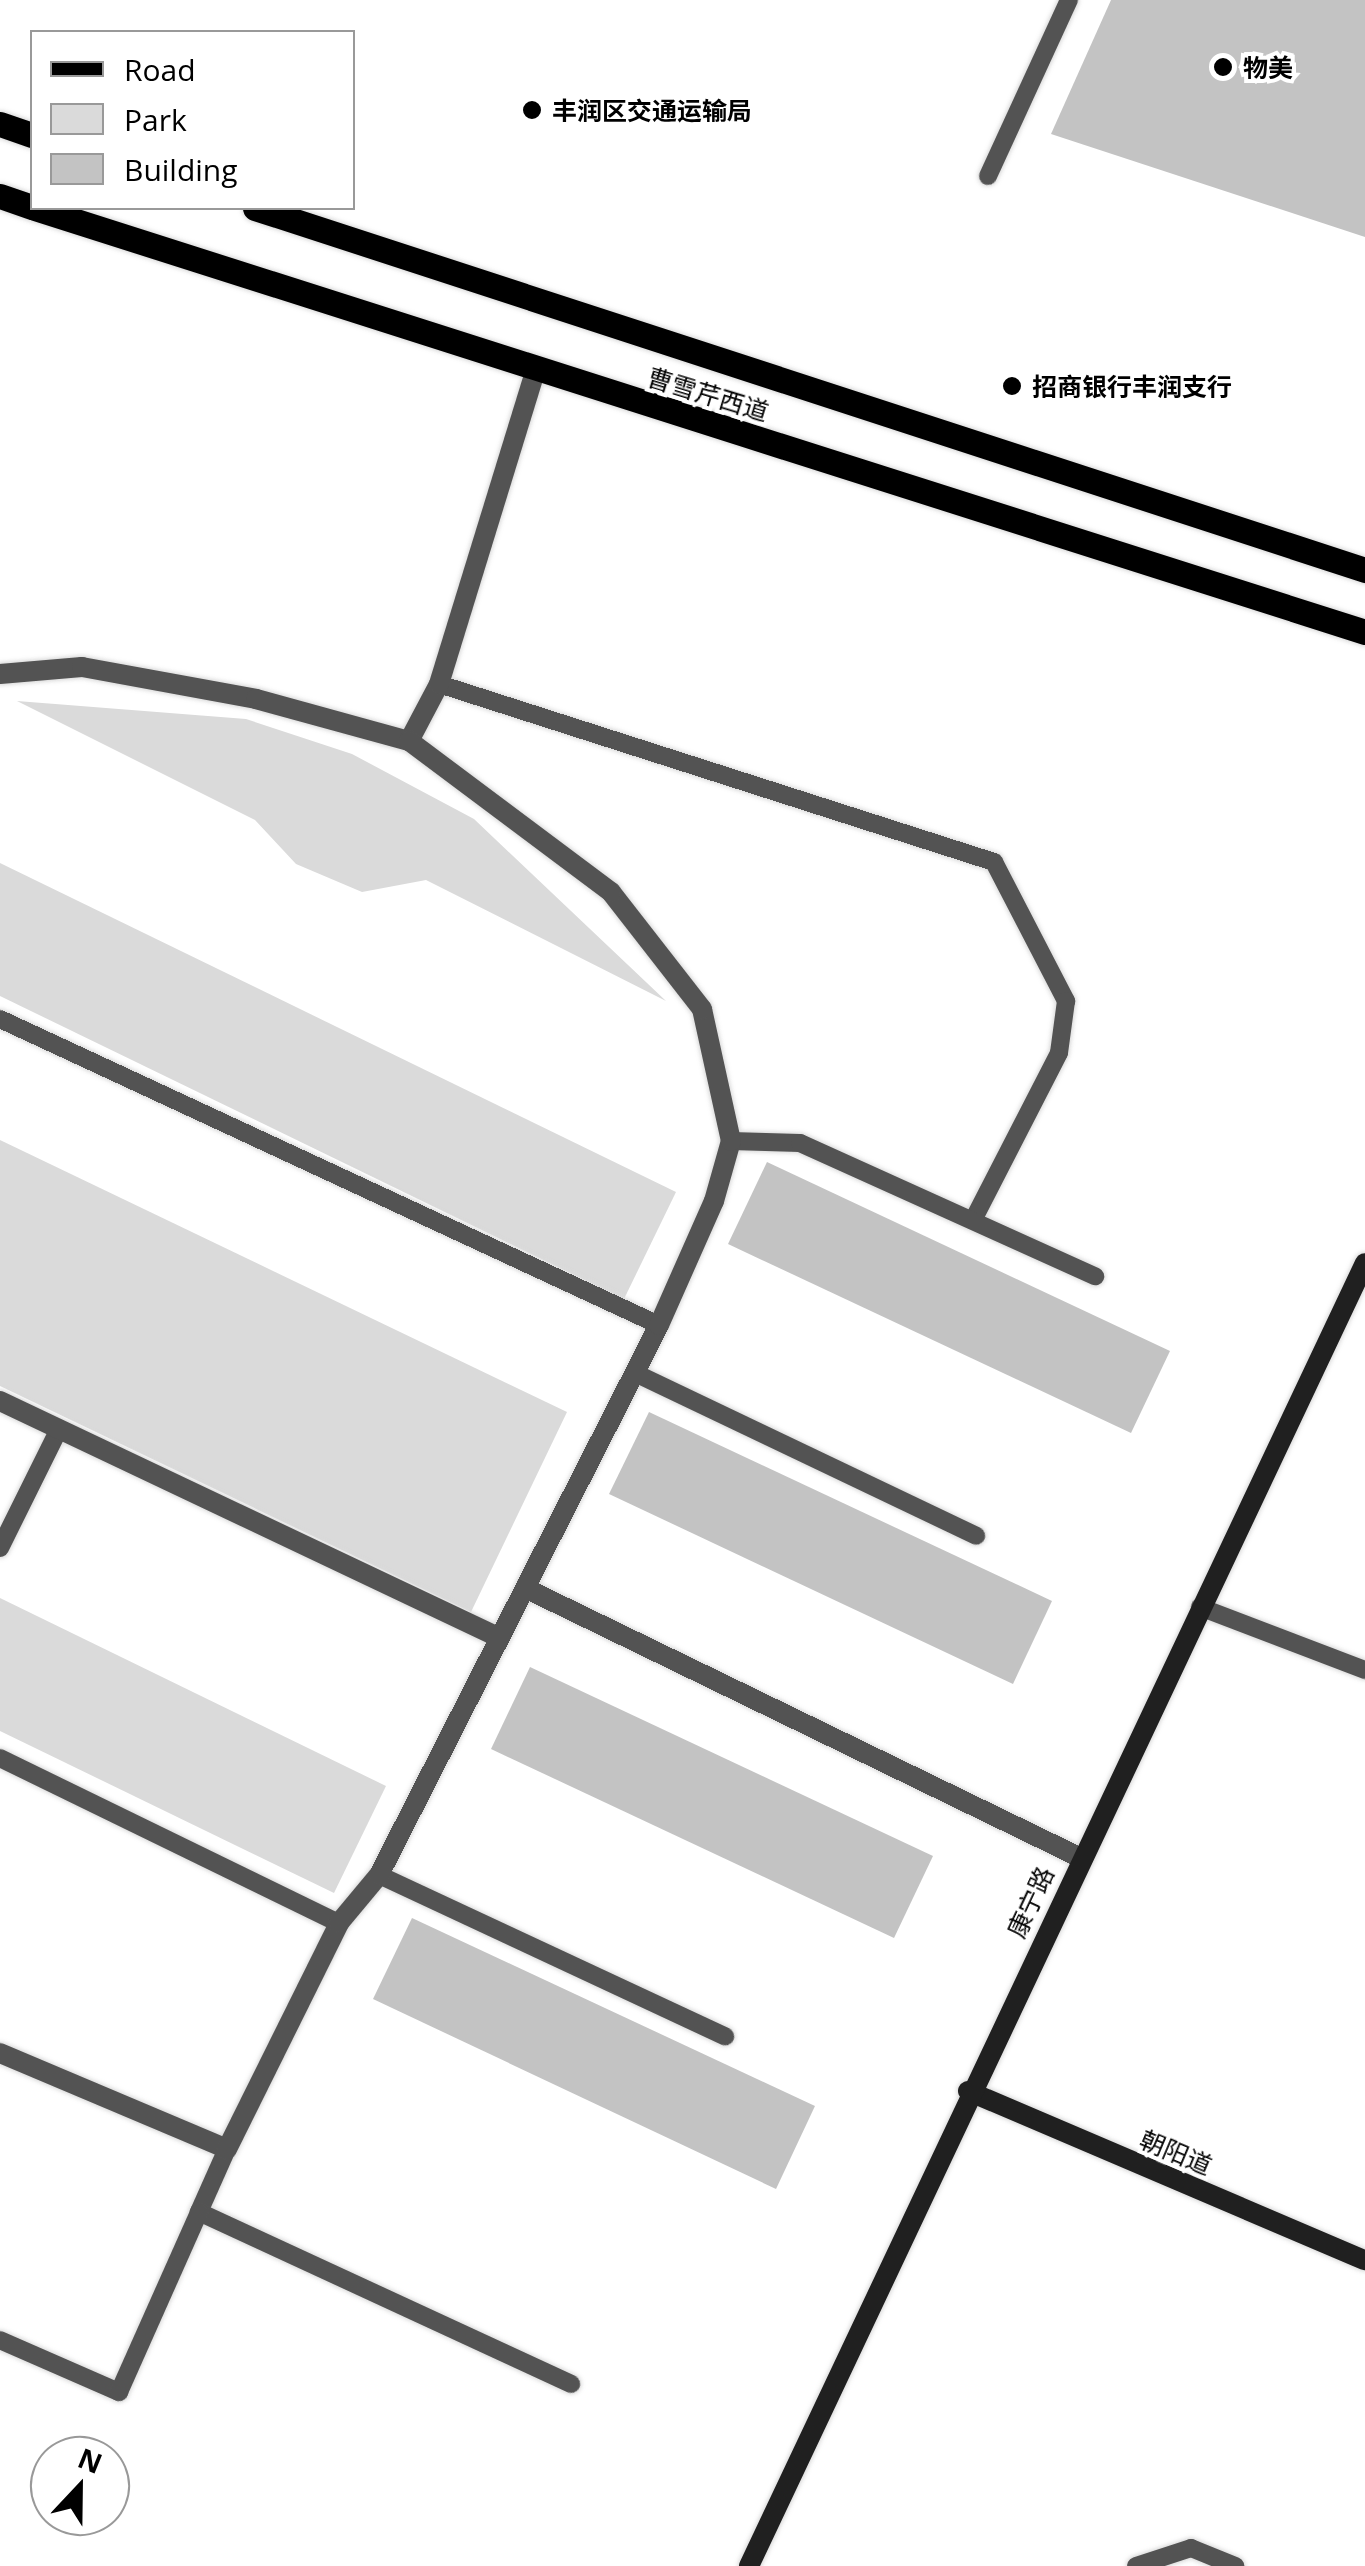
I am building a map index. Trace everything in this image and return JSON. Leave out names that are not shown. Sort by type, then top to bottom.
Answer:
[{"type":"main road","points":[[0,124],[30,134]]},
{"type":"main road","name":"曹雪芹西道","points":[[0,196],[30,206]]},
{"type":"main road","name":"曹雪芹西道","points":[[43,210],[535,371],[1365,632]]},
{"type":"main road","name":"曹雪芹西道","points":[[260,210],[1365,570]]},
{"type":"main road","name":"康宁路","points":[[748,2566],[968,2091],[1365,1263]]},
{"type":"main road","name":"朝阳道","points":[[968,2091],[1365,2260]]},
{"type":"street","points":[[409,741],[439,684],[535,371]]},
{"type":"street","points":[[0,674],[82,667],[256,699],[409,741],[611,892],[702,1010],[731,1141],[714,1200],[659,1325],[379,1875],[339,1923],[227,2149],[0,2052]]},
{"type":"street","points":[[0,1401],[498,1638]]},
{"type":"street","points":[[525,1588],[1079,1857]]},
{"type":"lane","points":[[988,176],[1069,0]]},
{"type":"lane","points":[[439,684],[994,862],[1066,1001],[1059,1053],[973,1220]]},
{"type":"lane","points":[[0,1020],[659,1325]]},
{"type":"lane","points":[[731,1141],[800,1143],[1096,1276]]},
{"type":"lane","points":[[635,1373],[976,1536]]},
{"type":"lane","points":[[0,1548],[59,1429]]},
{"type":"lane","points":[[1200,1606],[1365,1670]]},
{"type":"lane","points":[[0,1758],[339,1923]]},
{"type":"lane","points":[[379,1875],[725,2036]]},
{"type":"lane","points":[[0,2340],[119,2392],[227,2149]]},
{"type":"lane","points":[[199,2212],[571,2384]]},
{"type":"lane","points":[[1136,2566],[1191,2548],[1235,2566]]},
{"type":"green space","points":[[17,701],[246,719],[352,754],[474,819],[666,1001],[426,880],[362,892],[296,864],[255,820]]},
{"type":"green space","points":[[0,863],[676,1192],[624,1299],[0,996]]},
{"type":"green space","points":[[0,1140],[567,1412],[471,1612],[0,1386]]},
{"type":"green space","points":[[0,1598],[386,1786],[334,1893],[0,1731]]},
{"type":"building","name":"物美","points":[[1111,0],[1365,0],[1365,237],[1051,134]]},
{"type":"building","points":[[767,1162],[1170,1351],[1131,1433],[728,1244]]},
{"type":"building","points":[[649,1412],[1052,1601],[1013,1684],[609,1494]]},
{"type":"building","points":[[530,1667],[933,1856],[894,1938],[491,1749]]},
{"type":"building","points":[[412,1918],[815,2106],[776,2189],[373,1999]]},
{"type":"place","name":"物美","points":[[1223,67]]},
{"type":"place","name":"丰润区交通运输局","points":[[532,110]]},
{"type":"place","name":"招商银行丰润支行","points":[[1012,386]]}]
